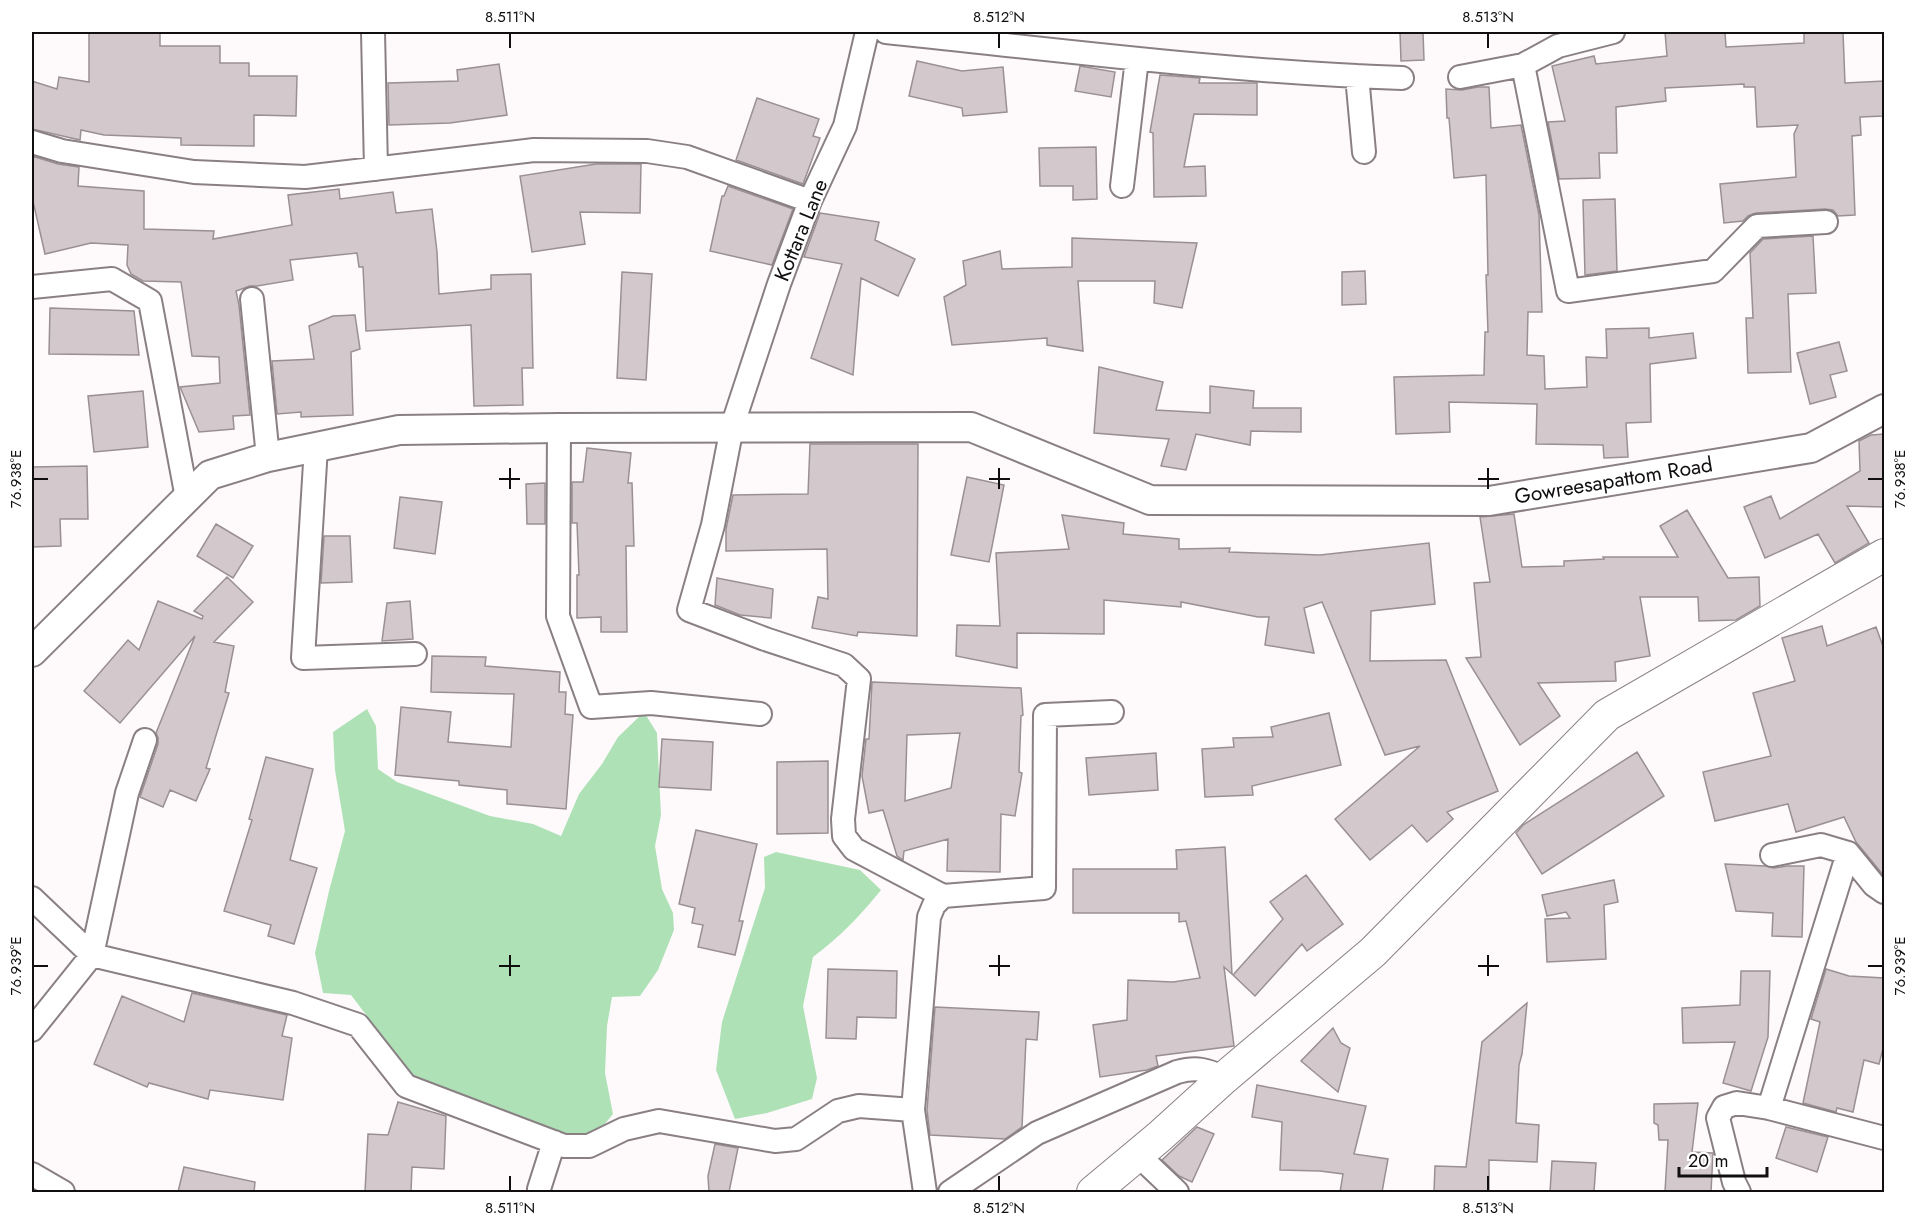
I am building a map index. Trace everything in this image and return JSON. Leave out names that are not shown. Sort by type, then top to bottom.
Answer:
[{"type":"main road","points":[[1093,1192],[1373,952],[1607,715],[1884,555]]},
{"type":"street","points":[[373,32],[376,169]]},
{"type":"street","name":"Kottara Lane","points":[[867,32],[845,126],[810,201],[779,284],[732,427],[713,525],[689,610],[765,639],[844,665],[859,679],[843,819],[844,836],[854,849],[943,896]]},
{"type":"street","points":[[886,32],[1137,59],[1402,78]]},
{"type":"street","points":[[1460,77],[1523,65],[1555,39],[1613,32]]},
{"type":"street","points":[[1122,186],[1137,59]]},
{"type":"street","points":[[1523,65],[1568,291],[1713,271],[1756,226],[1826,222]]},
{"type":"street","points":[[1357,76],[1364,152]]},
{"type":"street","points":[[32,142],[62,151],[194,172],[305,177],[534,150],[647,151],[687,157],[810,201]]},
{"type":"street","points":[[32,287],[112,279],[150,301],[187,498]]},
{"type":"street","points":[[252,299],[268,457]]},
{"type":"street","name":"Gowreesapattom Road","points":[[732,427],[971,427],[1150,500],[1489,501],[1811,448],[1884,409]]},
{"type":"street","points":[[32,652],[210,475],[268,457],[399,430],[732,427]]},
{"type":"street","points":[[559,428],[558,616],[591,706],[651,703],[760,714]]},
{"type":"street","points":[[316,447],[303,658],[415,654]]},
{"type":"street","points":[[925,1192],[914,1110],[929,917],[934,905],[943,896],[1044,888],[1044,715],[1113,712]]},
{"type":"street","points":[[32,1030],[92,955],[127,793],[145,740]]},
{"type":"street","points":[[1772,855],[1821,845],[1848,853],[1874,885],[1884,892]]},
{"type":"street","points":[[1769,1108],[1848,853]]},
{"type":"street","points":[[32,898],[92,955],[293,1003],[358,1025],[406,1086],[564,1146],[589,1146],[624,1129],[659,1121],[775,1141],[796,1139],[838,1111],[859,1106],[914,1110]]},
{"type":"street","points":[[950,1192],[1037,1133],[1177,1072],[1193,1068],[1213,1072],[1224,1078]]},
{"type":"street","points":[[1739,1192],[1734,1182],[1718,1118],[1724,1107],[1737,1103],[1769,1108],[1884,1138]]},
{"type":"street","points":[[539,1190],[554,1142]]},
{"type":"street","points":[[1138,1155],[1177,1192]]},
{"type":"street","points":[[32,1174],[63,1192]]},
{"type":"green space","points":[[367,709],[376,726],[378,769],[397,782],[490,816],[533,824],[561,836],[579,794],[602,764],[618,737],[644,712],[657,733],[661,815],[655,846],[662,889],[673,913],[674,930],[658,970],[640,996],[612,997],[607,1026],[605,1073],[613,1114],[590,1142],[427,1100],[351,995],[323,993],[315,953],[345,831],[335,770],[333,732]]},
{"type":"green space","points":[[776,852],[860,870],[881,890],[849,926],[813,957],[803,1006],[817,1078],[812,1099],[767,1113],[735,1119],[716,1070],[722,1022],[765,888],[764,857]]},
{"type":"building","points":[[89,32],[160,32],[160,46],[220,46],[220,63],[249,63],[249,76],[297,76],[296,116],[254,115],[254,146],[181,145],[181,138],[104,135],[81,130],[80,140],[32,129],[32,81],[57,89],[59,77],[89,82]]},
{"type":"building","points":[[1400,32],[1423,32],[1424,60],[1401,61]]},
{"type":"building","points":[[1665,32],[1725,32],[1726,47],[1804,43],[1804,32],[1843,32],[1845,83],[1884,81],[1884,116],[1860,117],[1861,135],[1852,136],[1855,215],[1838,216],[1833,210],[1825,209],[1756,213],[1743,221],[1724,223],[1720,184],[1796,177],[1794,134],[1798,125],[1757,127],[1755,87],[1744,87],[1744,84],[1665,88],[1666,101],[1616,107],[1617,153],[1599,153],[1600,178],[1559,179],[1548,122],[1565,121],[1552,66],[1594,56],[1596,64],[1667,56]]},
{"type":"building","points":[[917,61],[962,71],[1003,67],[1007,112],[963,116],[962,108],[909,96]]},
{"type":"building","points":[[499,64],[507,115],[450,123],[389,125],[388,83],[458,81],[457,70]]},
{"type":"building","points":[[1080,66],[1115,72],[1111,97],[1075,91]]},
{"type":"building","points":[[1160,75],[1200,78],[1199,83],[1257,83],[1257,115],[1194,114],[1184,167],[1205,166],[1206,196],[1154,197],[1153,133],[1150,132]]},
{"type":"building","points":[[1489,87],[1491,128],[1521,125],[1539,215],[1542,312],[1528,312],[1527,355],[1544,356],[1545,389],[1587,387],[1586,357],[1607,358],[1606,329],[1649,328],[1649,338],[1693,333],[1696,358],[1650,364],[1651,422],[1626,423],[1628,457],[1604,458],[1603,445],[1536,444],[1537,404],[1449,402],[1450,432],[1396,434],[1394,377],[1484,375],[1485,332],[1488,332],[1486,175],[1454,178],[1446,89],[1462,90]]},
{"type":"building","points":[[757,98],[819,119],[813,136],[820,138],[803,184],[736,160]]},
{"type":"building","points":[[1096,147],[1097,199],[1073,200],[1073,186],[1040,186],[1039,148]]},
{"type":"building","points":[[32,156],[58,164],[79,167],[78,186],[144,191],[144,229],[214,231],[213,239],[292,225],[288,195],[339,189],[340,199],[393,192],[396,213],[432,209],[439,294],[491,289],[491,275],[531,274],[533,368],[522,368],[523,405],[474,406],[471,325],[366,331],[363,267],[359,267],[357,253],[290,260],[293,280],[250,286],[236,291],[250,415],[233,416],[234,429],[199,432],[180,387],[220,383],[219,357],[192,356],[181,282],[143,281],[131,274],[127,265],[128,245],[91,243],[45,254],[32,197]]},
{"type":"building","points":[[596,164],[641,164],[640,213],[580,212],[585,244],[532,252],[520,176]]},
{"type":"building","points":[[728,186],[793,209],[772,265],[710,251],[722,196]]},
{"type":"building","points":[[1615,199],[1617,271],[1585,275],[1583,200]]},
{"type":"building","points":[[820,213],[879,222],[875,240],[915,259],[898,296],[861,278],[853,375],[811,358],[842,264],[804,257]]},
{"type":"building","points":[[1813,236],[1816,293],[1788,294],[1791,372],[1748,373],[1746,318],[1753,318],[1750,253],[1763,239]]},
{"type":"building","points":[[1072,238],[1197,243],[1182,308],[1154,303],[1155,281],[1078,281],[1083,351],[1047,345],[1047,338],[952,345],[944,297],[966,285],[963,261],[1000,251],[1002,269],[1072,267]]},
{"type":"building","points":[[1365,271],[1366,304],[1342,305],[1342,272]]},
{"type":"building","points":[[622,272],[652,274],[646,380],[617,378]]},
{"type":"building","points":[[50,308],[134,311],[139,355],[49,354]]},
{"type":"building","points":[[355,315],[360,349],[351,352],[353,415],[301,417],[301,412],[277,414],[272,361],[314,359],[309,326],[333,316]]},
{"type":"building","points":[[1839,342],[1847,371],[1830,375],[1836,397],[1810,404],[1797,353]]},
{"type":"building","points":[[1099,367],[1163,382],[1156,410],[1210,413],[1210,386],[1254,391],[1253,408],[1301,408],[1301,432],[1251,431],[1250,445],[1196,434],[1186,470],[1161,466],[1169,439],[1094,433]]},
{"type":"building","points":[[143,391],[148,447],[94,452],[88,396]]},
{"type":"building","points":[[1884,434],[1884,507],[1847,506],[1869,543],[1835,563],[1818,534],[1765,558],[1744,507],[1771,496],[1780,519],[1860,471],[1859,441],[1871,435]]},
{"type":"building","points":[[810,444],[918,444],[917,636],[858,632],[857,636],[812,628],[818,597],[828,599],[827,549],[726,551],[726,529],[733,495],[808,494]]},
{"type":"building","points":[[587,448],[631,453],[628,483],[632,483],[634,546],[626,546],[627,632],[601,632],[601,617],[577,618],[577,575],[579,575],[577,523],[572,523],[572,482],[583,482]]},
{"type":"building","points":[[87,466],[88,519],[60,519],[61,546],[32,547],[32,467]]},
{"type":"building","points":[[967,477],[1004,485],[989,562],[951,555]]},
{"type":"building","points":[[545,483],[545,524],[527,524],[526,484]]},
{"type":"building","points":[[400,497],[442,502],[435,554],[394,548]]},
{"type":"building","points":[[1687,510],[1728,578],[1759,577],[1760,606],[1736,620],[1699,621],[1698,597],[1640,597],[1650,656],[1615,662],[1616,681],[1538,683],[1560,716],[1520,745],[1466,658],[1481,657],[1474,583],[1490,582],[1480,517],[1514,514],[1522,567],[1564,566],[1564,561],[1604,559],[1603,557],[1678,557],[1660,526]]},
{"type":"building","points":[[1062,515],[1124,523],[1123,534],[1179,539],[1179,549],[1230,548],[1229,552],[1320,555],[1429,543],[1435,604],[1371,611],[1370,661],[1446,660],[1498,791],[1447,812],[1453,819],[1427,842],[1412,825],[1370,860],[1335,819],[1420,746],[1385,755],[1322,602],[1304,608],[1314,653],[1265,645],[1269,617],[1258,617],[1181,602],[1181,607],[1104,600],[1104,634],[1017,633],[1017,668],[956,656],[957,625],[1000,626],[996,553],[1069,549]]},
{"type":"building","points":[[216,524],[253,546],[233,578],[197,556]]},
{"type":"building","points":[[324,536],[350,536],[352,582],[321,583]]},
{"type":"building","points":[[227,577],[253,602],[214,642],[234,646],[225,692],[229,693],[206,768],[210,769],[196,801],[170,790],[163,807],[140,797],[158,744],[156,733],[195,636],[120,723],[84,691],[128,640],[139,650],[158,601],[202,619],[203,616],[194,611]]},
{"type":"building","points":[[717,578],[773,589],[771,618],[740,615],[715,605]]},
{"type":"building","points":[[410,601],[413,639],[382,641],[387,603]]},
{"type":"building","points":[[1822,626],[1827,646],[1876,627],[1884,649],[1884,876],[1856,842],[1844,817],[1796,832],[1788,804],[1715,821],[1703,772],[1771,756],[1753,693],[1795,681],[1782,638]]},
{"type":"building","points":[[432,656],[486,657],[485,666],[560,672],[559,692],[566,692],[565,714],[573,715],[566,809],[507,804],[507,790],[459,785],[459,781],[395,775],[401,707],[451,712],[448,742],[511,747],[514,694],[431,692]]},
{"type":"building","points":[[872,682],[1021,688],[1023,715],[1021,716],[1019,772],[1022,773],[1015,816],[1001,814],[1000,872],[947,871],[948,839],[904,851],[903,860],[897,856],[883,810],[869,813],[862,776],[866,739],[869,739]],"holes":[[[960,733],[951,788],[905,801],[907,735]]]},
{"type":"building","points":[[1329,713],[1341,765],[1252,786],[1253,795],[1205,797],[1202,749],[1234,747],[1233,738],[1273,737],[1271,727]]},
{"type":"building","points":[[662,739],[713,742],[711,790],[659,787]]},
{"type":"building","points":[[1637,752],[1664,796],[1542,874],[1516,833],[1523,825]]},
{"type":"building","points":[[1156,753],[1158,790],[1089,795],[1086,758]]},
{"type":"building","points":[[266,757],[313,769],[290,860],[317,868],[294,944],[268,936],[271,925],[224,911],[252,820],[249,819]]},
{"type":"building","points":[[828,761],[828,833],[777,834],[777,762]]},
{"type":"building","points":[[696,830],[757,844],[739,921],[743,921],[735,955],[698,947],[703,925],[692,923],[695,908],[679,904]]},
{"type":"building","points":[[1225,847],[1232,974],[1224,967],[1234,1046],[1156,1056],[1158,1066],[1147,1070],[1100,1077],[1093,1025],[1127,1020],[1128,980],[1173,982],[1200,978],[1186,921],[1179,922],[1179,913],[1073,913],[1073,869],[1177,869],[1176,850]]},
{"type":"building","points":[[1725,864],[1774,868],[1804,866],[1802,937],[1772,936],[1773,913],[1736,911]]},
{"type":"building","points":[[1306,875],[1343,924],[1307,951],[1302,944],[1255,996],[1233,975],[1283,919],[1270,902]]},
{"type":"building","points":[[1614,880],[1618,902],[1604,905],[1606,959],[1547,962],[1545,919],[1570,918],[1566,912],[1547,916],[1542,895]]},
{"type":"building","points":[[828,969],[897,971],[896,1018],[857,1017],[856,1039],[826,1038]]},
{"type":"building","points":[[1826,969],[1849,976],[1884,978],[1884,1045],[1879,1064],[1864,1060],[1853,1112],[1837,1108],[1836,1112],[1803,1103],[1820,1022],[1811,1019]]},
{"type":"building","points":[[1741,971],[1770,971],[1768,1037],[1751,1091],[1723,1083],[1735,1042],[1683,1043],[1682,1008],[1740,1005]]},
{"type":"building","points":[[192,993],[287,1015],[282,1036],[292,1038],[283,1100],[210,1090],[208,1099],[149,1083],[147,1087],[94,1064],[122,996],[184,1022]]},
{"type":"building","points":[[1527,1003],[1519,1065],[1516,1123],[1539,1125],[1537,1162],[1489,1160],[1489,1192],[1434,1192],[1435,1166],[1466,1167],[1482,1042]]},
{"type":"building","points":[[935,1007],[1039,1012],[1037,1040],[1026,1039],[1022,1127],[1005,1139],[930,1135],[927,1110]]},
{"type":"building","points":[[1333,1028],[1341,1043],[1350,1048],[1338,1092],[1301,1061]]},
{"type":"building","points":[[1257,1085],[1366,1106],[1354,1154],[1388,1159],[1382,1192],[1340,1192],[1343,1174],[1280,1170],[1282,1122],[1252,1117]]},
{"type":"building","points":[[398,1102],[446,1116],[444,1169],[412,1167],[411,1192],[365,1192],[368,1134],[388,1135]]},
{"type":"building","points":[[1698,1103],[1692,1152],[1713,1153],[1711,1192],[1665,1192],[1668,1140],[1659,1140],[1658,1125],[1654,1123],[1654,1104]]},
{"type":"building","points":[[1197,1127],[1214,1134],[1192,1182],[1179,1176],[1162,1160]]},
{"type":"building","points":[[1786,1127],[1828,1137],[1817,1172],[1776,1158]]},
{"type":"building","points":[[715,1144],[738,1148],[729,1192],[709,1192],[708,1176]]},
{"type":"building","points":[[1552,1161],[1596,1163],[1594,1192],[1550,1192]]},
{"type":"building","points":[[184,1167],[255,1182],[254,1192],[178,1192]]}]
